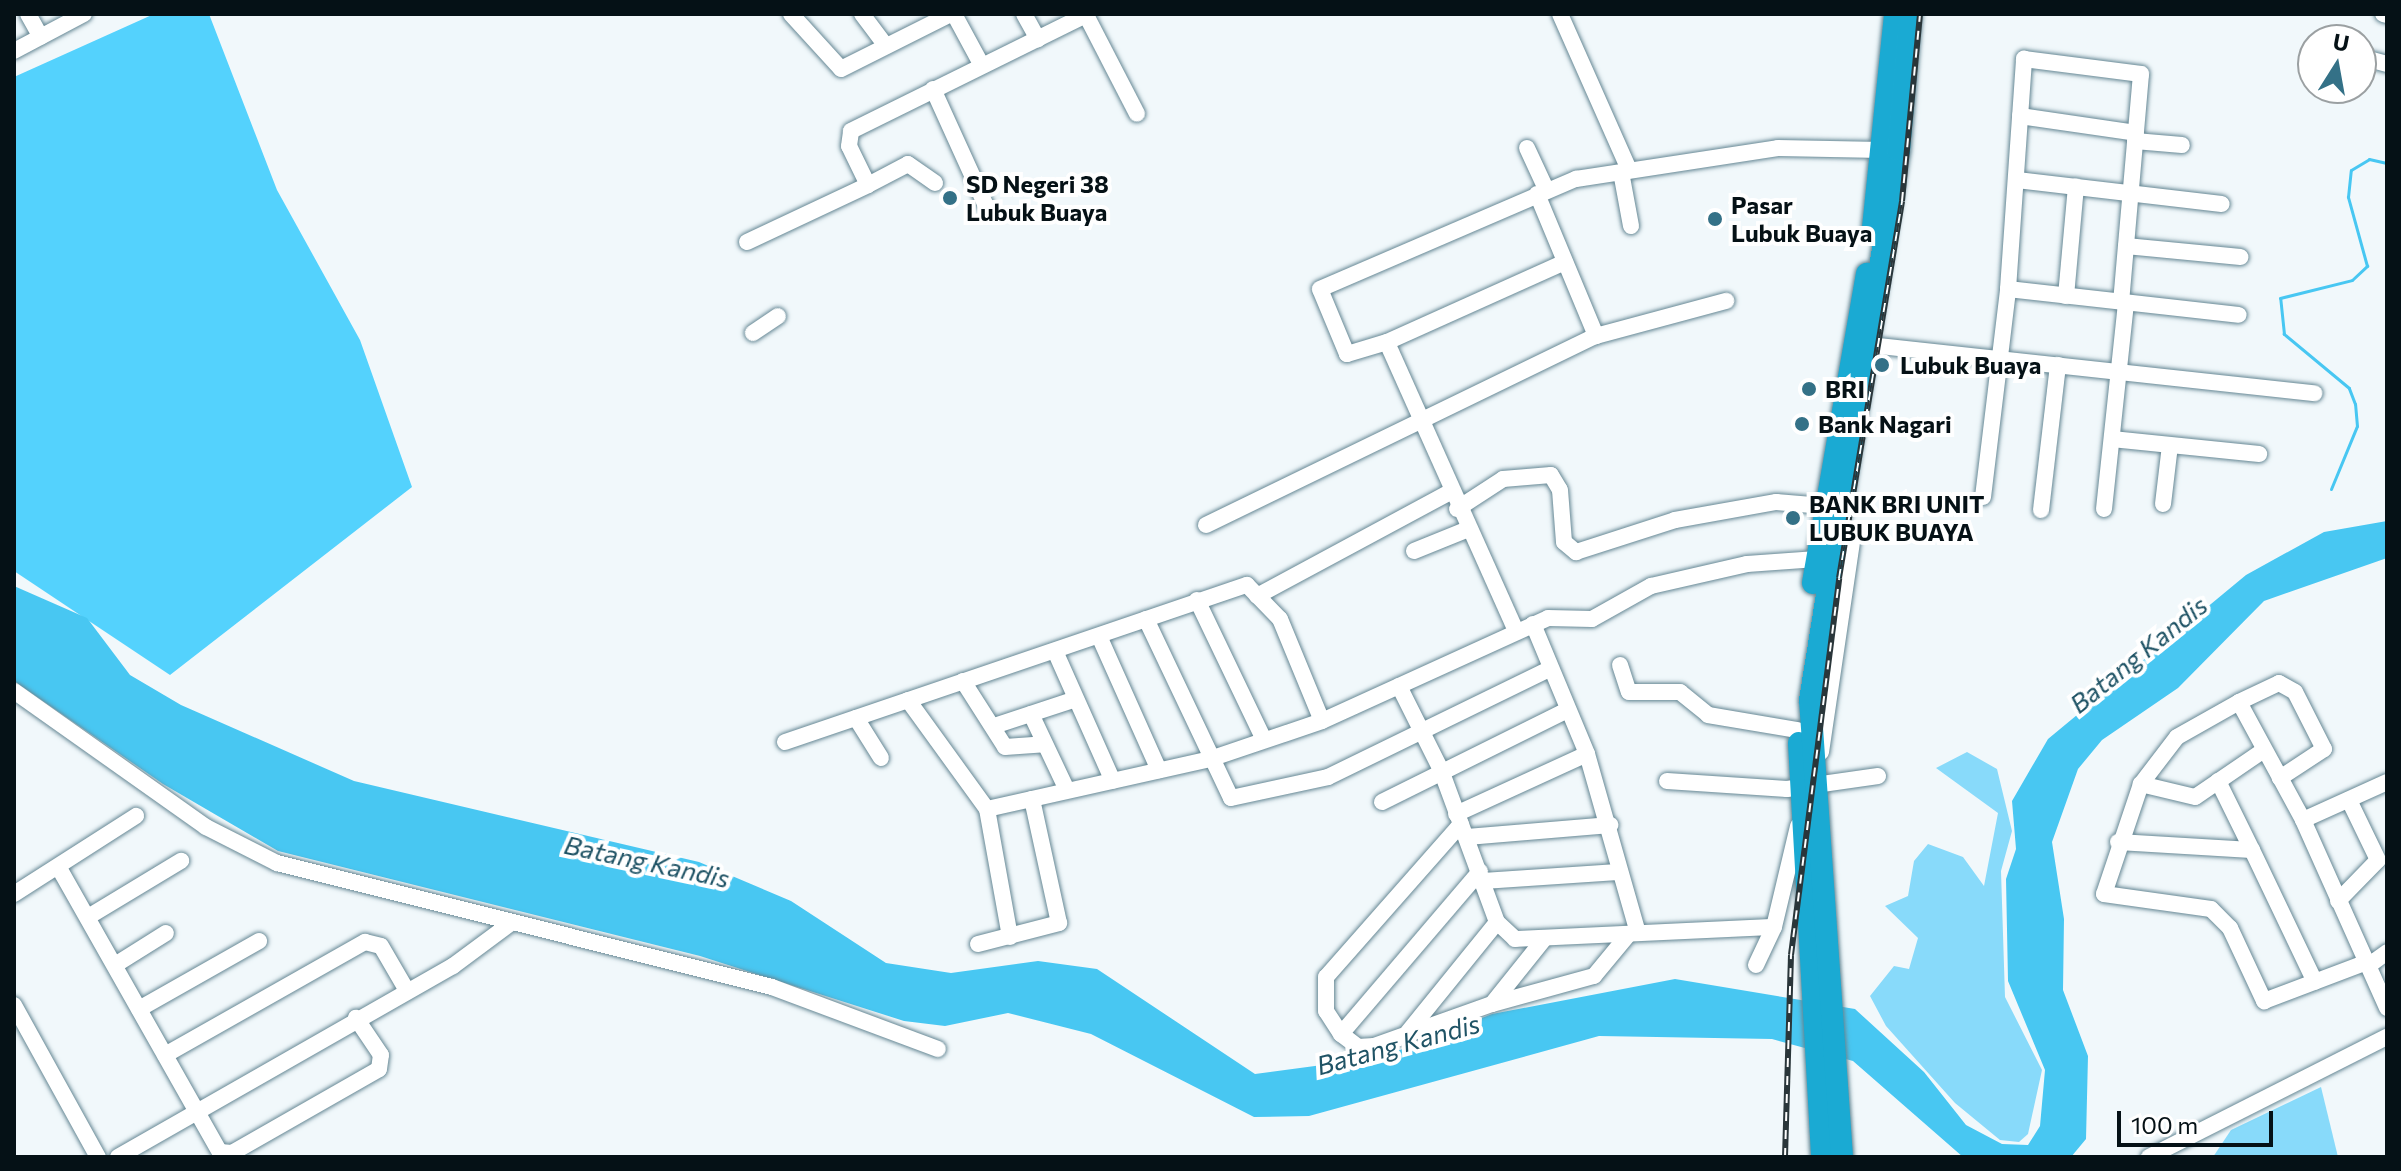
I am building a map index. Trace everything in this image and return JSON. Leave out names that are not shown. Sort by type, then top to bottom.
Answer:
[{"type":"highway","points":[[1840,466],[1882,150],[1895,14]]},
{"type":"highway","points":[[1811,785],[1798,730],[1797,686],[1817,559],[1870,345],[1911,14]]},
{"type":"highway","points":[[1831,499],[1810,700],[1811,785],[1828,1061],[1842,1157]]},
{"type":"highway","points":[[1822,1157],[1828,1061]]},
{"type":"street","points":[[28,14],[41,37]]},
{"type":"street","points":[[14,51],[84,14]]},
{"type":"street","points":[[791,14],[841,69],[947,15],[981,64]]},
{"type":"street","points":[[862,14],[886,46]]},
{"type":"street","points":[[1024,14],[1038,39]]},
{"type":"street","points":[[1560,14],[1569,49],[1613,124],[1625,171],[1631,226]]},
{"type":"street","points":[[868,185],[849,146],[851,131],[981,64],[1087,15],[1137,114]]},
{"type":"street","points":[[1983,497],[2008,289],[2024,59],[2141,74],[2126,246],[2120,371],[2104,509]]},
{"type":"street","points":[[933,89],[988,210]]},
{"type":"street","points":[[2020,116],[2182,145]]},
{"type":"street","points":[[1527,148],[1565,262],[1596,336]]},
{"type":"street","points":[[1565,262],[1387,342],[1347,354],[1320,289],[1542,192],[1625,171],[1778,148],[1882,150]]},
{"type":"street","points":[[747,242],[908,164],[935,183]]},
{"type":"street","points":[[2017,180],[2222,204]]},
{"type":"street","points":[[2066,296],[2076,186]]},
{"type":"street","points":[[2126,246],[2240,257]]},
{"type":"street","points":[[2008,289],[2239,315]]},
{"type":"street","points":[[1206,525],[1596,336],[1726,301]]},
{"type":"street","points":[[753,333],[778,316]]},
{"type":"street","points":[[1387,342],[1448,493],[1516,631]]},
{"type":"street","points":[[1870,345],[2314,393]]},
{"type":"street","points":[[2041,510],[2058,365]]},
{"type":"street","points":[[2112,439],[2259,454]]},
{"type":"street","points":[[2163,504],[2170,445]]},
{"type":"street","points":[[1457,509],[1503,479],[1551,475],[1560,490],[1564,542],[1576,552],[1675,520],[1776,502],[1831,499]]},
{"type":"street","points":[[1257,596],[1448,493]]},
{"type":"street","points":[[1414,551],[1466,530]]},
{"type":"street","points":[[1756,965],[1774,927],[1811,785],[1853,536]]},
{"type":"street","points":[[987,809],[1210,759],[1322,721],[1533,624],[1592,619],[1651,586],[1718,571],[1817,559]]},
{"type":"street","points":[[785,742],[1247,585],[1280,619],[1322,721]]},
{"type":"street","points":[[1197,600],[1264,740]]},
{"type":"street","points":[[1146,619],[1224,796],[1236,797],[1328,777],[1549,669]]},
{"type":"street","points":[[1533,624],[1549,669],[1587,754],[1611,825],[1618,872],[1633,934]]},
{"type":"street","points":[[1099,636],[1159,770]]},
{"type":"street","points":[[1055,651],[1113,781]]},
{"type":"street","points":[[1620,665],[1629,692],[1680,692],[1708,715],[1798,730]]},
{"type":"street","points":[[963,681],[1010,750],[1044,744]]},
{"type":"street","points":[[2280,778],[2324,749],[2295,692],[2279,683],[2177,737],[2141,784],[2118,842],[2104,894],[2211,909],[2230,928],[2264,1001],[2365,965],[2387,952]]},
{"type":"street","points":[[1399,686],[1441,770],[1497,922],[1515,939],[1774,927]]},
{"type":"street","points":[[14,691],[246,850],[317,876],[772,987],[938,1049]]},
{"type":"street","points":[[994,726],[1076,699]]},
{"type":"street","points":[[908,700],[987,809],[1010,937]]},
{"type":"street","points":[[2239,702],[2303,820],[2365,965],[2387,1008]]},
{"type":"street","points":[[1382,802],[1567,710]]},
{"type":"street","points":[[1031,714],[1067,790]]},
{"type":"street","points":[[856,718],[881,758]]},
{"type":"street","points":[[2141,784],[2195,797],[2264,750]]},
{"type":"street","points":[[1587,754],[1461,825],[1326,977],[1326,1011],[1341,1034],[1366,1048],[1492,1004],[1594,976],[1633,934]]},
{"type":"street","points":[[1667,781],[1811,785],[1878,776]]},
{"type":"street","points":[[2218,781],[2244,851],[2263,869],[2315,982]]},
{"type":"street","points":[[2303,820],[2387,782]]},
{"type":"street","points":[[978,944],[1059,923],[1032,799]]},
{"type":"street","points":[[2338,901],[2382,853],[2349,800]]},
{"type":"street","points":[[14,894],[136,816]]},
{"type":"street","points":[[1461,825],[1611,825]]},
{"type":"street","points":[[2118,842],[2244,851]]},
{"type":"street","points":[[88,917],[181,861]]},
{"type":"street","points":[[59,868],[194,1109],[225,1155],[339,1093],[382,1065],[356,1018]]},
{"type":"street","points":[[1341,1034],[1482,876],[1618,872]]},
{"type":"street","points":[[1408,1032],[1497,922]]},
{"type":"street","points":[[118,1157],[194,1109],[406,989],[511,923]]},
{"type":"street","points":[[115,965],[166,933]]},
{"type":"street","points":[[1492,1004],[1544,939]]},
{"type":"street","points":[[139,1009],[259,941]]},
{"type":"street","points":[[165,1055],[365,942],[381,946],[406,989]]},
{"type":"street","points":[[14,1005],[98,1157]]},
{"type":"street","points":[[2149,1157],[2387,1037]]},
{"type":"shaded area","points":[[154,14],[209,14],[277,190],[360,340],[412,487],[170,675],[14,571],[14,77]]},
{"type":"shaded area","points":[[1967,752],[1997,769],[2012,831],[2001,871],[2005,997],[2042,1070],[2028,1134],[2019,1142],[2000,1140],[1955,1103],[1886,1026],[1870,996],[1894,966],[1909,969],[1918,938],[1885,906],[1908,896],[1914,861],[1928,844],[1963,857],[1984,886],[1998,813],[1936,768]]},
{"type":"shaded area","points":[[2321,1087],[2338,1157],[2213,1157],[2231,1130]]},
{"type":"water","name":"Batang Kandis","points":[[2387,521],[2387,558],[2264,601],[2178,688],[2102,740],[2078,769],[2052,842],[2064,919],[2063,990],[2088,1056],[2086,1139],[2071,1157],[1963,1157],[1853,1061],[1772,1039],[1599,1036],[1309,1116],[1254,1117],[1091,1034],[1008,1013],[945,1026],[904,1021],[700,956],[278,851],[163,784],[14,681],[14,586],[87,618],[130,675],[181,705],[354,781],[699,862],[791,901],[886,963],[951,973],[1038,961],[1097,969],[1255,1074],[1382,1057],[1492,1014],[1675,979],[1855,1009],[1924,1072],[1966,1125],[2002,1144],[2028,1145],[2040,1126],[2045,1070],[2008,981],[2006,879],[2016,849],[2012,801],[2048,739],[2246,575],[2324,532]]},
{"type":"waterway","points":[[2331,489],[2357,426],[2355,404],[2349,388],[2284,334],[2280,298],[2352,280],[2367,266],[2348,197],[2351,170],[2369,159],[2387,163]]},
{"type":"railway","points":[[1785,1157],[1791,955],[1839,578],[1902,201],[1920,14]]},
{"type":"place","name":"SD Negeri 38 Lubuk Buaya","points":[[950,198]]},
{"type":"place","name":"Pasar Lubuk Buaya","points":[[1715,219]]},
{"type":"place","name":"Lubuk Buaya","points":[[1882,365]]},
{"type":"place","name":"BRI","points":[[1809,389]]},
{"type":"place","name":"Bank Nagari","points":[[1802,424]]},
{"type":"place","name":"BANK BRI UNIT LUBUK BUAYA","points":[[1793,518]]}]
